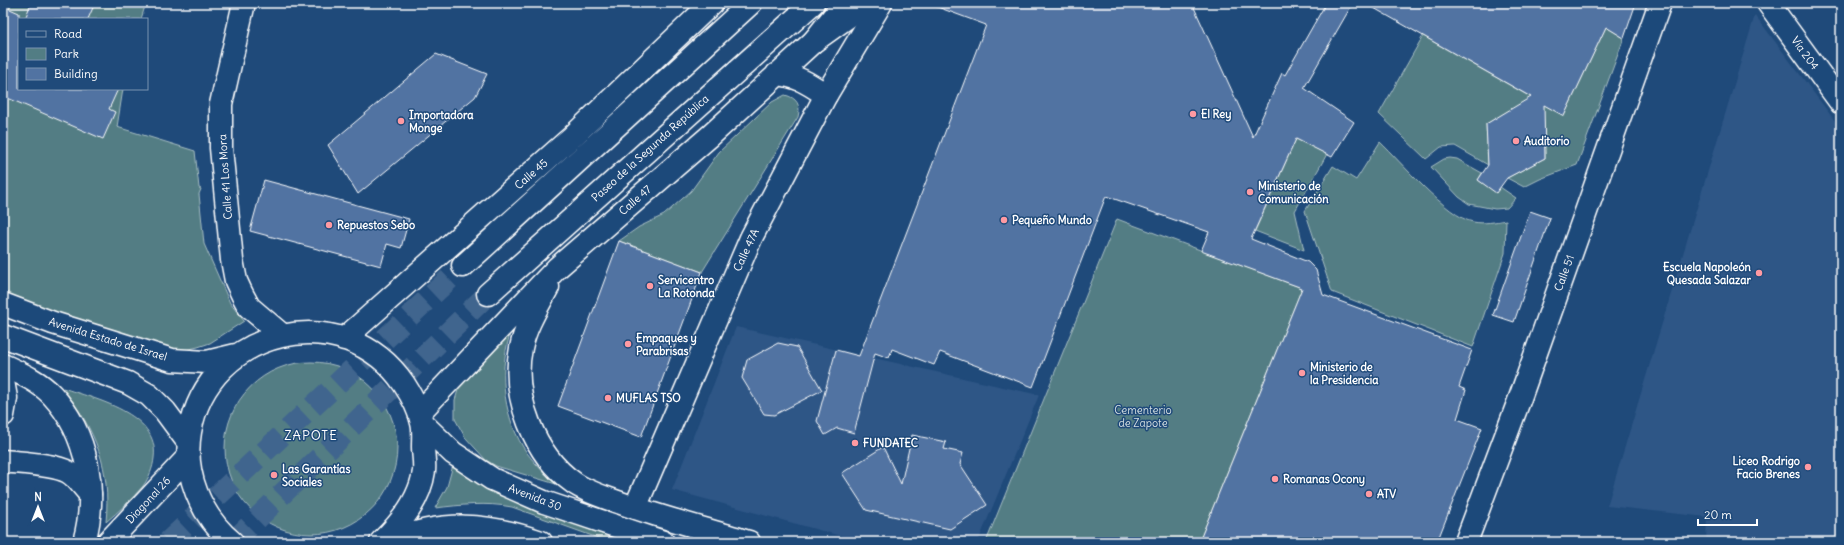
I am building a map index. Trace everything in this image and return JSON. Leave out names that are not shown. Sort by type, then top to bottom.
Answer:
[{"type":"main road","name":"Calle 41 Los Mora","points":[[244,3],[221,104],[221,148],[232,260],[242,294],[249,307],[282,335]]},
{"type":"main road","name":"Calle 45","points":[[344,338],[572,137],[712,3]]},
{"type":"main road","points":[[463,266],[751,3]]},
{"type":"main road","name":"Paseo de la Segunda República","points":[[488,294],[813,3]]},
{"type":"main road","points":[[814,41],[844,3]]},
{"type":"main road","name":"Calle 47","points":[[421,418],[557,268],[710,136],[814,41],[867,3]]},
{"type":"main road","name":"Calle 47A","points":[[634,508],[751,238],[826,95],[881,3]]},
{"type":"main road","name":"Calle 51","points":[[1466,542],[1520,398],[1660,3]]},
{"type":"main road","name":"Vía 204","points":[[1768,3],[1841,103]]},
{"type":"main road","points":[[777,74],[793,76],[807,82],[826,95]]},
{"type":"main road","points":[[557,268],[528,327],[521,347],[517,371],[520,394],[526,415],[532,432],[545,451],[558,469],[574,483],[598,495],[634,508],[749,542]]},
{"type":"main road","name":"Avenida Estado de Israel","points":[[3,304],[53,323],[172,360],[207,362],[239,354]]},
{"type":"main road","points":[[232,542],[222,534],[209,517],[198,499],[191,478],[188,449],[192,421],[199,401],[209,383],[223,367],[239,354],[259,342],[282,335],[302,333],[323,334],[344,338],[364,347],[382,359],[402,381],[410,393],[421,418],[424,471],[414,501],[398,527],[381,542]]},
{"type":"main road","points":[[3,336],[128,383],[149,396],[165,411],[188,449]]},
{"type":"main road","points":[[3,365],[33,380],[52,395],[68,416],[87,461],[90,480],[89,518],[84,542]]},
{"type":"main road","points":[[3,381],[6,398],[3,415]]},
{"type":"main road","name":"Avenida 30","points":[[421,418],[453,453],[492,480],[544,502],[663,542]]},
{"type":"main road","name":"Diagonal 26","points":[[108,542],[188,449]]},
{"type":"main road","points":[[3,461],[60,468],[73,476],[90,494]]},
{"type":"main road","points":[[389,542],[405,536],[464,526],[497,529],[541,542]]},
{"type":"shaded area","name":"Escuela Napoleón Quesada Salazar","points":[[1755,15],[1841,129],[1841,542],[1706,542],[1707,517],[1607,506]]},
{"type":"shaded area","name":"FUNDATEC","points":[[736,327],[1039,395],[978,542],[863,542],[672,490]]},
{"type":"green space","points":[[3,3],[146,3],[141,18],[18,18],[18,90],[123,90],[117,127],[195,151],[199,188],[201,189],[199,194],[204,244],[230,303],[244,321],[210,343],[198,347],[185,350],[156,349],[3,292]]},
{"type":"green space","points":[[1606,27],[1624,38],[1577,165],[1540,179],[1524,187],[1507,178],[1545,158],[1544,120],[1519,105],[1486,124],[1488,165],[1455,146],[1441,147],[1426,159],[1379,114],[1423,36],[1564,116]]},
{"type":"green space","points":[[785,95],[793,98],[797,103],[799,109],[798,117],[702,272],[619,241],[639,227],[664,215],[691,191],[719,152],[772,102]]},
{"type":"green space","points":[[1296,139],[1327,154],[1295,211],[1304,250],[1255,231]]},
{"type":"green space","points":[[1380,142],[1437,200],[1462,218],[1481,223],[1506,220],[1505,253],[1473,347],[1332,292],[1305,211],[1333,166],[1356,180]]},
{"type":"green space","points":[[1444,159],[1457,159],[1482,173],[1478,180],[1496,192],[1500,187],[1516,198],[1507,208],[1495,209],[1469,204],[1459,197],[1431,167]]},
{"type":"green space","name":"Cementerio de Zapote","points":[[1117,219],[1302,288],[1199,542],[986,542]]},
{"type":"green space","points":[[512,328],[505,358],[504,374],[504,389],[510,419],[523,447],[538,467],[556,484],[496,466],[486,460],[465,437],[455,419],[455,400],[462,377]]},
{"type":"green space","points":[[311,362],[328,364],[344,369],[359,377],[372,387],[382,400],[390,415],[395,431],[397,448],[395,465],[390,481],[382,496],[372,509],[359,519],[344,527],[328,532],[311,534],[294,532],[278,527],[263,519],[250,509],[240,496],[232,481],[227,465],[225,448],[227,431],[232,415],[240,400],[250,387],[263,377],[278,369],[294,364]]},
{"type":"green space","points":[[63,388],[91,397],[122,410],[136,419],[147,430],[153,443],[154,458],[152,469],[147,480],[134,496],[106,522],[106,484],[99,451],[84,419]]},
{"type":"green space","points":[[453,465],[474,482],[498,494],[624,542],[609,542],[512,507],[502,505],[483,504],[435,508],[447,487]]},
{"type":"building","points":[[31,3],[95,3],[88,18],[25,18]]},
{"type":"building","points":[[932,3],[1192,3],[1253,137],[1282,73],[1285,75],[1326,3],[1353,3],[1304,88],[1354,122],[1332,157],[1296,139],[1251,239],[1308,262],[1316,270],[1323,295],[1472,350],[1459,387],[1466,390],[1457,419],[1482,428],[1437,542],[1199,542],[1302,288],[1201,251],[1209,232],[1106,196],[1033,387],[940,352],[934,365],[892,349],[889,358],[875,353],[854,433],[837,428],[825,435],[817,421],[836,350],[859,356],[986,25],[932,5]]},
{"type":"building","points":[[1365,3],[1636,3],[1624,38],[1606,27],[1564,116],[1544,105],[1545,158],[1507,178],[1496,193],[1478,180],[1488,165],[1486,124],[1531,97]]},
{"type":"building","points":[[3,6],[19,13],[18,90],[118,90],[109,109],[115,112],[103,139],[3,96]]},
{"type":"building","name":"Importadora Monge","points":[[436,54],[487,74],[475,97],[358,194],[328,145]]},
{"type":"building","name":"Repuestos Sebo","points":[[264,180],[409,219],[401,248],[387,244],[381,266],[250,231]]},
{"type":"building","points":[[1530,211],[1550,218],[1514,322],[1493,315]]},
{"type":"building","points":[[619,241],[702,272],[641,437],[558,406]]},
{"type":"building","points":[[778,343],[797,347],[822,390],[774,415],[764,414],[742,378],[747,360]]},
{"type":"building","points":[[912,435],[946,442],[944,449],[963,453],[960,464],[987,505],[950,529],[866,510],[842,473],[883,447],[901,484]]},
{"type":"tunnel","points":[[168,542],[463,266]]},
{"type":"tunnel","points":[[233,542],[488,294]]},
{"type":"place","name":"El Rey","points":[[1193,114]]},
{"type":"place","name":"Importadora Monge","points":[[401,121]]},
{"type":"place","name":"Auditorio","points":[[1516,141]]},
{"type":"place","name":"Ministerio de Comunicación","points":[[1250,192]]},
{"type":"place","name":"Pequeño Mundo","points":[[1004,220]]},
{"type":"place","name":"Repuestos Sebo","points":[[329,225]]},
{"type":"place","name":"Escuela Napoleón Quesada Salazar","points":[[1759,273]]},
{"type":"place","name":"Servicentro La Rotonda","points":[[650,286]]},
{"type":"place","name":"Empaques y Parabrisas","points":[[628,344]]},
{"type":"place","name":"Ministerio de la Presidencia","points":[[1302,373]]},
{"type":"place","name":"MUFLAS TSO","points":[[608,398]]},
{"type":"place","name":"FUNDATEC","points":[[855,443]]},
{"type":"place","name":"Liceo Rodrigo Facio Brenes","points":[[1808,467]]},
{"type":"place","name":"Las Garantías Sociales","points":[[274,475]]},
{"type":"place","name":"Romanas Ocony","points":[[1275,479]]},
{"type":"place","name":"ATV","points":[[1369,494]]},
{"type":"district","name":"ZAPOTE","points":[[311,435]]}]
